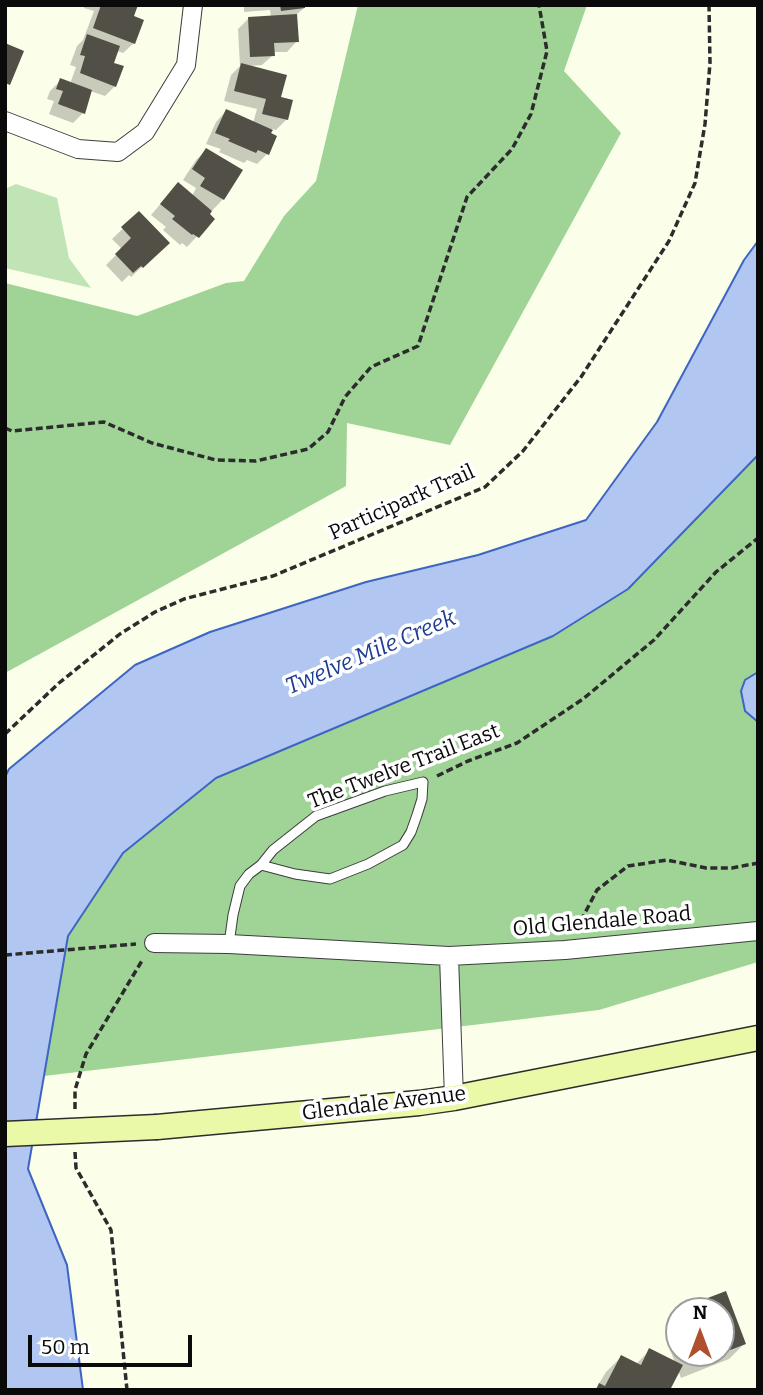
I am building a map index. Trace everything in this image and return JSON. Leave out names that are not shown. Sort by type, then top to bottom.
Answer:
[{"type":"main road","name":"Glendale Avenue","points":[[5,1134],[158,1128],[419,1103],[758,1038]]},
{"type":"street","points":[[5,121],[78,149],[118,152],[145,132],[186,65],[193,5]]},
{"type":"street","name":"Old Glendale Road","points":[[154,943],[229,944],[449,957],[565,950],[758,931]]},
{"type":"street","points":[[449,957],[454,1098]]},
{"type":"lane","points":[[261,865],[330,879],[368,864],[403,845],[420,807],[423,782]]},
{"type":"lane","name":"The Twelve Trail East","points":[[229,944],[240,886],[273,850],[316,816],[385,791],[423,782]]},
{"type":"path","points":[[5,428],[12,431],[104,422],[152,443],[216,460],[256,461],[307,449],[328,432],[345,397],[371,368],[418,346],[467,197],[512,149],[531,114],[547,51],[539,5]]},
{"type":"path","name":"Participark Trail","points":[[5,734],[59,684],[120,634],[155,612],[184,599],[273,576],[485,487],[523,451],[581,377],[669,241],[695,183],[705,124],[710,63],[709,5]]},
{"type":"path","name":"The Twelve Trail East","points":[[423,782],[468,761],[517,743],[583,699],[654,640],[716,572],[758,538]]},
{"type":"path","points":[[565,950],[597,890],[628,866],[667,860],[706,868],[732,868],[758,863]]},
{"type":"path","points":[[5,955],[154,943]]},
{"type":"path","points":[[75,1118],[75,1090],[86,1054],[154,943]]},
{"type":"path","points":[[75,1144],[76,1168],[111,1230],[127,1390]]},
{"type":"green space","points":[[358,5],[587,5],[564,71],[621,133],[450,445],[347,423],[346,486],[5,673],[5,283],[137,316],[226,283],[244,281],[284,216],[316,181]]},
{"type":"green space","points":[[16,184],[57,198],[69,258],[91,288],[5,268],[5,189]]},
{"type":"green space","points":[[758,455],[758,962],[599,1010],[44,1076],[68,936],[123,853],[216,778],[553,636],[628,589]]},
{"type":"water","name":"Twelve Mile Creek","points":[[758,241],[758,455],[628,589],[553,636],[216,778],[123,853],[68,936],[28,1169],[67,1265],[83,1390],[5,1390],[5,777],[9,769],[135,665],[210,632],[366,582],[478,555],[586,520],[657,422],[744,260]]},
{"type":"water","points":[[758,672],[758,722],[745,711],[741,691],[745,680]]},
{"type":"building","points":[[101,5],[138,5],[134,16],[144,20],[135,44],[93,28]]},
{"type":"building","points":[[280,5],[305,5],[305,8],[281,11]]},
{"type":"building","points":[[297,14],[299,42],[274,43],[275,56],[250,57],[248,17]]},
{"type":"building","points":[[87,34],[120,46],[114,63],[124,66],[116,87],[80,73],[85,56],[80,55]]},
{"type":"building","points":[[5,43],[24,51],[10,85],[5,83]]},
{"type":"building","points":[[241,63],[287,75],[281,97],[293,100],[288,120],[262,114],[266,99],[234,91]]},
{"type":"building","points":[[60,78],[92,90],[85,114],[58,104],[63,91],[56,89]]},
{"type":"building","points":[[226,109],[273,130],[271,133],[277,136],[269,155],[258,150],[256,153],[215,133]]},
{"type":"building","points":[[206,148],[243,170],[224,200],[200,186],[205,178],[192,169]]},
{"type":"building","points":[[178,182],[212,211],[210,214],[215,219],[199,238],[172,219],[175,216],[160,204]]},
{"type":"building","points":[[139,211],[170,243],[143,268],[141,266],[133,273],[115,254],[131,238],[121,227]]},
{"type":"building","points":[[726,1291],[728,1297],[710,1297]]},
{"type":"building","points":[[735,1315],[746,1344],[735,1348]]},
{"type":"building","points":[[649,1348],[665,1356],[665,1367],[682,1367],[670,1390],[596,1390],[599,1383],[605,1386],[621,1355],[641,1365]]}]
